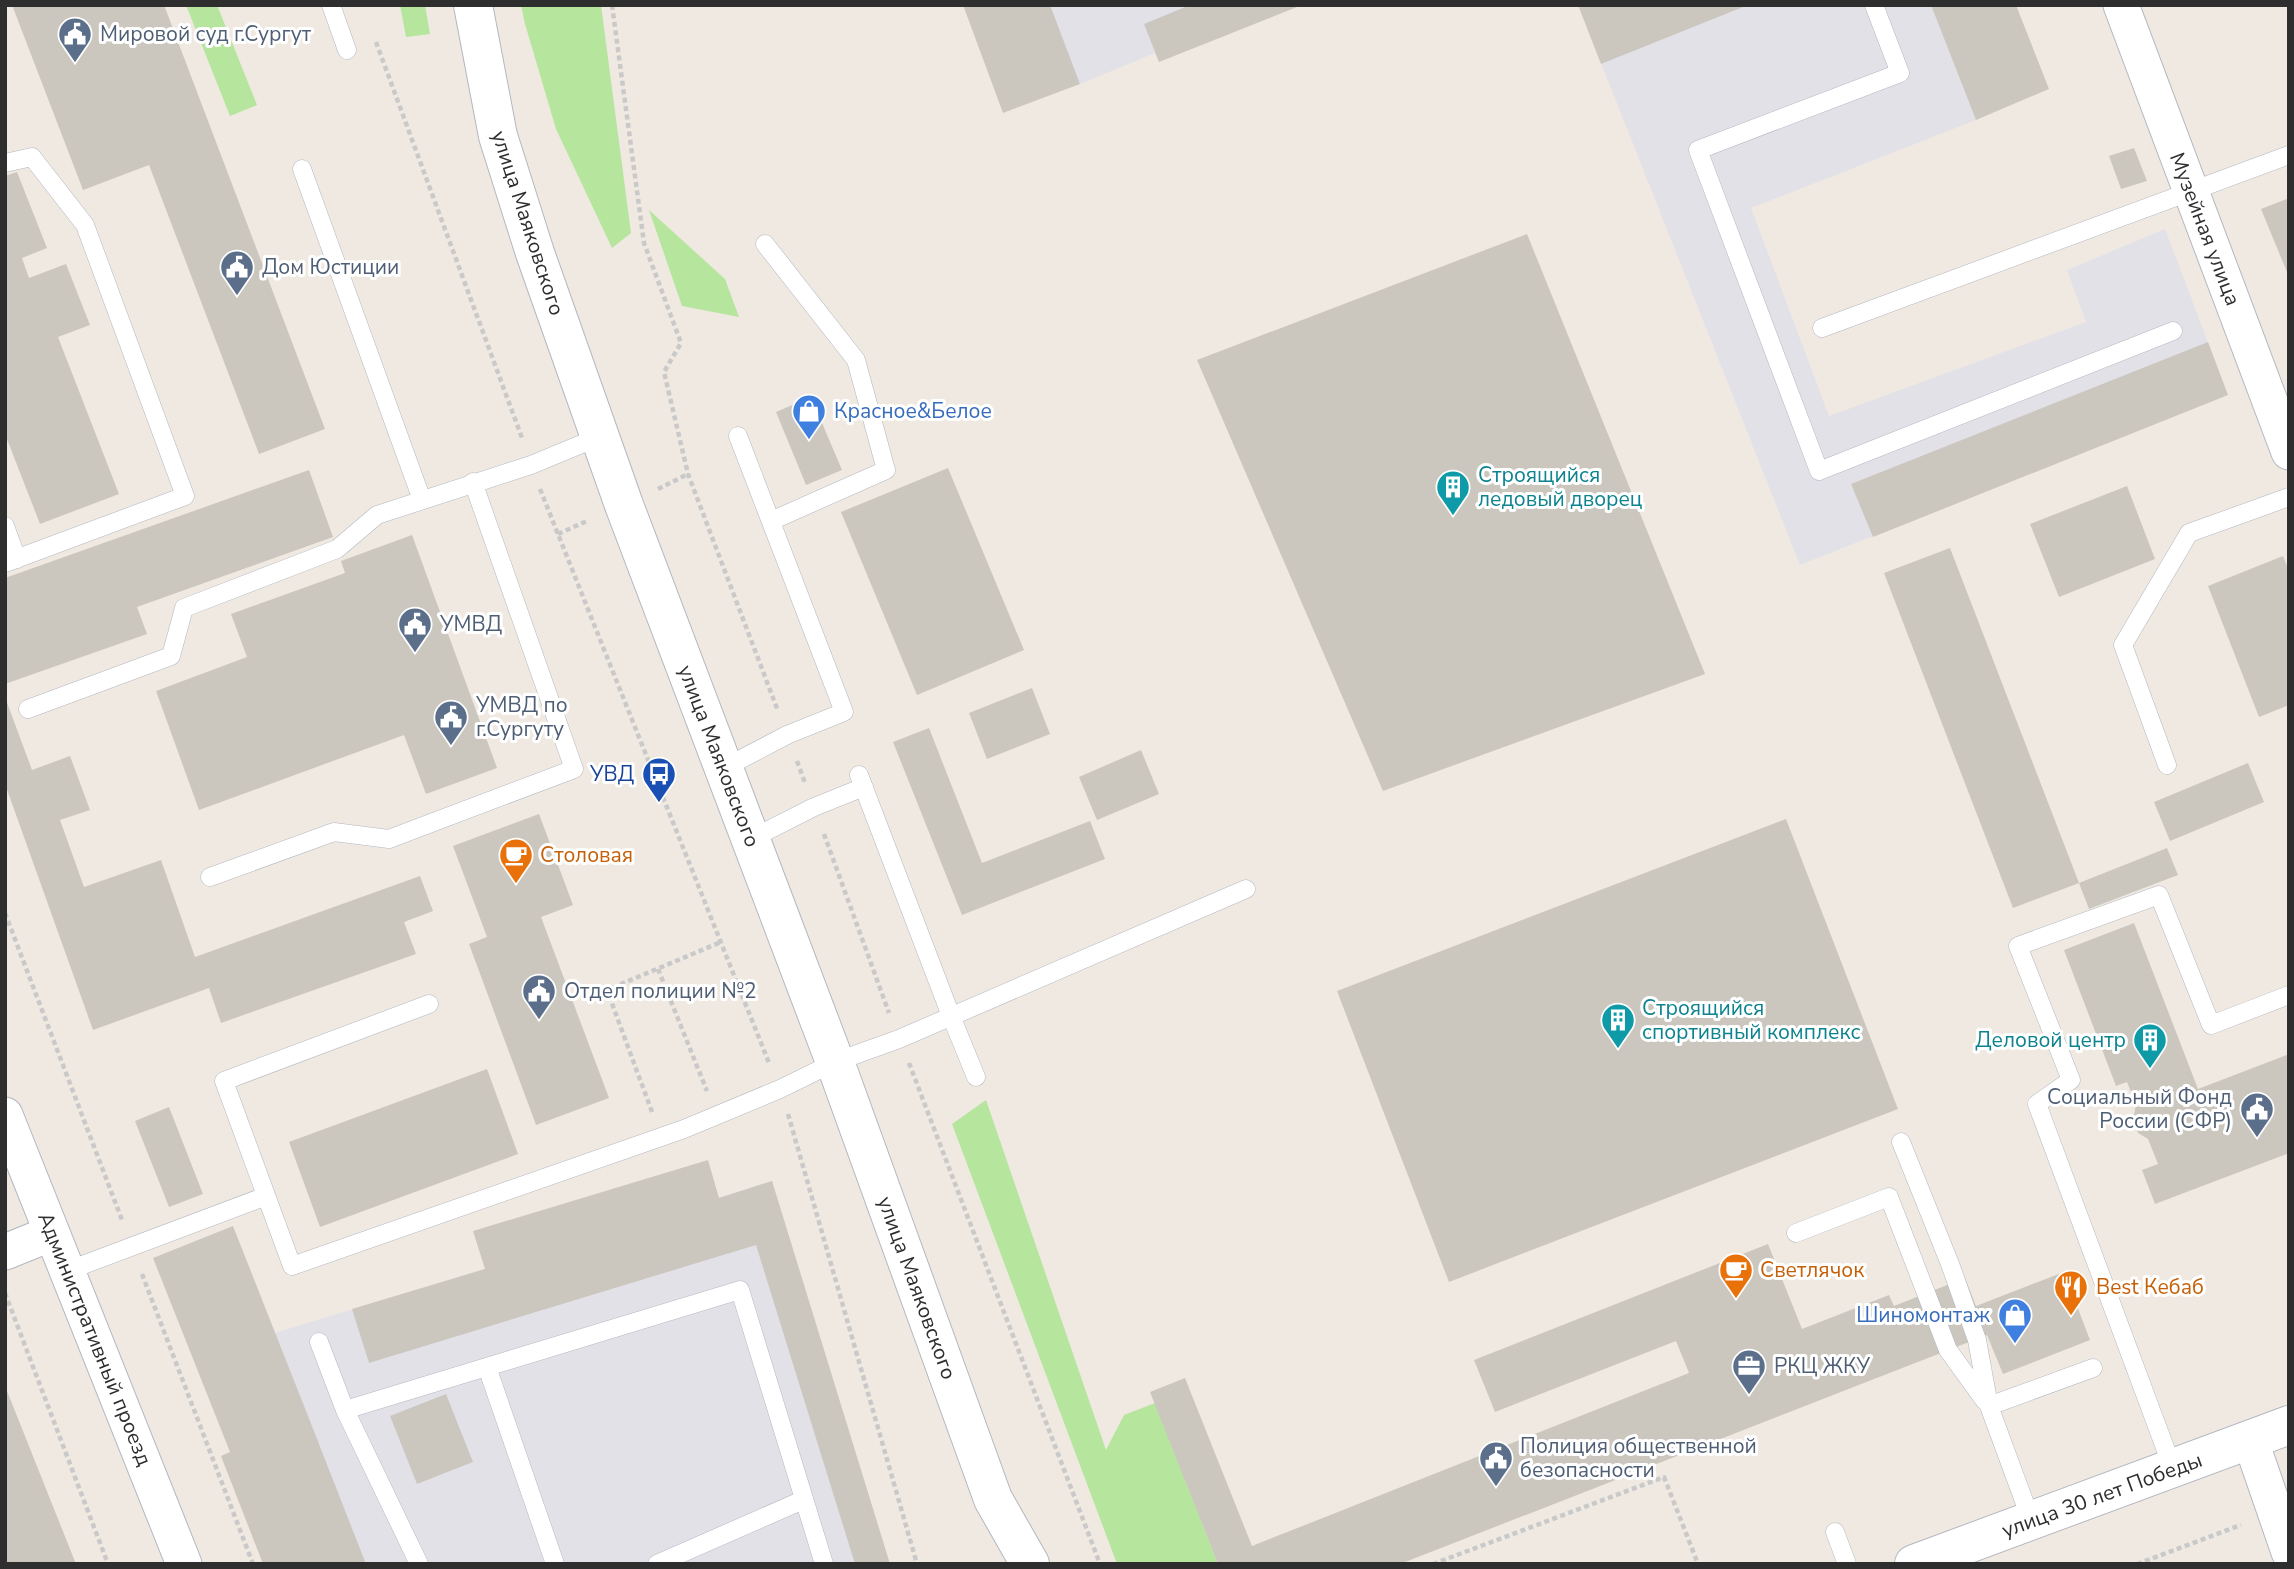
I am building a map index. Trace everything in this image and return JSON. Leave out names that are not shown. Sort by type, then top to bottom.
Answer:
[{"type":"main road","name":"улица Маяковского","points":[[473,5],[498,136],[535,253],[624,505],[835,1062],[993,1499],[1030,1564]]},
{"type":"main road","name":"улица 30 лет Победы","points":[[1914,1564],[1981,1547],[2031,1520],[2289,1425]]},
{"type":"main road","name":"улица Маяковского","points":[[993,1499],[1002,1564]]},
{"type":"street","name":"Музейная улица","points":[[2121,5],[2191,192],[2281,405],[2289,452]]},
{"type":"street","name":"Административный проезд","points":[[5,1115],[184,1564]]},
{"type":"street","points":[[5,1252],[52,1233]]},
{"type":"street","points":[[2250,1439],[2282,1543]]},
{"type":"lane","points":[[331,5],[347,50]]},
{"type":"lane","points":[[1874,5],[1900,73],[1698,150],[1819,471],[2173,331]]},
{"type":"lane","points":[[1822,328],[2289,155]]},
{"type":"lane","points":[[5,163],[32,157],[85,225],[185,496],[11,561],[5,526]]},
{"type":"lane","points":[[302,169],[422,500]]},
{"type":"lane","points":[[765,244],[856,360],[886,470],[771,521]]},
{"type":"lane","points":[[28,709],[171,656],[184,608],[337,549],[377,515],[531,465],[601,436]]},
{"type":"lane","points":[[724,768],[787,735],[844,712],[738,436]]},
{"type":"lane","points":[[210,877],[334,832],[389,839],[575,769],[473,482]]},
{"type":"lane","points":[[2167,765],[2123,645],[2189,533],[2289,497]]},
{"type":"lane","points":[[751,839],[862,781],[976,1077]]},
{"type":"lane","points":[[429,1004],[224,1081],[292,1266],[717,1115],[835,1062],[899,1039],[1246,889]]},
{"type":"lane","points":[[2173,1469],[2037,1104],[2071,1080],[2018,946],[2159,895],[2211,1025],[2289,995]]},
{"type":"lane","points":[[1901,1142],[1977,1340],[1989,1406],[2031,1520]]},
{"type":"lane","points":[[68,1271],[266,1196]]},
{"type":"lane","points":[[1796,1233],[1889,1197],[1948,1350],[1989,1406]]},
{"type":"lane","points":[[345,1410],[740,1290],[824,1564]]},
{"type":"lane","points":[[319,1342],[345,1410],[419,1564]]},
{"type":"lane","points":[[487,1367],[555,1564]]},
{"type":"lane","points":[[1989,1406],[2093,1368]]},
{"type":"lane","points":[[657,1564],[803,1500]]},
{"type":"lane","points":[[1835,1532],[1847,1564]]},
{"type":"path","points":[[372,31],[531,465],[795,1133],[917,1564]]},
{"type":"path","points":[[661,1137],[607,990],[721,942]]},
{"type":"path","points":[[659,969],[717,1115]]},
{"type":"path","points":[[5,1293],[108,1564]]},
{"type":"path","points":[[1433,1564],[1664,1477],[1698,1564]]},
{"type":"path","points":[[2137,1564],[2282,1543]]},
{"type":"shaded area","points":[[963,5],[1302,5],[1159,62],[1155,53],[1080,84]]},
{"type":"shaded area","points":[[1578,5],[2016,5],[1976,120],[1751,208],[1829,416],[2086,322],[2067,270],[2165,229],[2228,395],[1800,565]]},
{"type":"shaded area","points":[[772,1181],[890,1564],[366,1564],[275,1333]]},
{"type":"green space","points":[[186,5],[217,5],[257,105],[230,116]]},
{"type":"green space","points":[[400,5],[425,5],[430,34],[406,37]]},
{"type":"green space","points":[[521,5],[601,5],[631,233],[612,248],[556,129]]},
{"type":"green space","points":[[649,210],[725,279],[739,317],[682,306]]},
{"type":"green space","points":[[986,1100],[1106,1450],[1124,1415],[1155,1403],[1218,1564],[1117,1564],[952,1124]]},
{"type":"building","points":[[12,5],[164,5],[325,429],[259,454],[149,165],[83,190]]},
{"type":"building","points":[[963,5],[1050,5],[1080,84],[1003,113]]},
{"type":"building","points":[[1190,5],[1302,5],[1159,62],[1144,24]]},
{"type":"building","points":[[1578,5],[1748,5],[1601,64]]},
{"type":"building","points":[[1931,5],[2016,5],[2049,89],[1976,120]]},
{"type":"building","points":[[2134,148],[2147,181],[2121,189],[2109,156]]},
{"type":"building","points":[[17,172],[47,248],[22,258],[29,278],[66,264],[90,325],[58,337],[119,494],[40,524],[5,434],[5,176]]},
{"type":"building","points":[[2289,198],[2289,277],[2261,209]]},
{"type":"building","name":"Строящийся ледовый дворец","points":[[1527,234],[1705,674],[1383,791],[1197,360]]},
{"type":"building","points":[[2208,342],[2228,395],[1873,537],[1851,484]]},
{"type":"building","name":"Красное&Белое","points":[[811,397],[842,470],[806,485],[776,412]]},
{"type":"building","points":[[948,468],[1024,650],[917,695],[841,512]]},
{"type":"building","points":[[309,470],[333,537],[137,607],[147,634],[5,684],[5,578]]},
{"type":"building","points":[[2127,486],[2155,559],[2059,597],[2030,524]]},
{"type":"building","points":[[412,535],[497,768],[426,794],[404,735],[199,810],[156,691],[247,657],[231,614],[345,573],[341,561]]},
{"type":"building","points":[[1950,548],[2079,883],[2013,908],[1884,573]]},
{"type":"building","points":[[2283,556],[2289,571],[2289,705],[2259,717],[2208,586]]},
{"type":"building","points":[[1032,688],[1050,734],[987,759],[969,713]]},
{"type":"building","points":[[5,697],[32,770],[70,756],[90,810],[60,820],[84,887],[161,860],[195,957],[420,876],[433,911],[404,922],[416,954],[221,1023],[209,988],[93,1030],[5,784]]},
{"type":"building","points":[[929,728],[982,863],[1090,821],[1105,859],[962,915],[893,742]]},
{"type":"building","points":[[1141,750],[1159,794],[1097,820],[1079,777]]},
{"type":"building","points":[[2248,763],[2264,802],[2170,841],[2154,802]]},
{"type":"building","name":"Отдел полиции №2","points":[[539,814],[573,905],[541,917],[609,1098],[536,1125],[469,944],[487,937],[453,846]]},
{"type":"building","name":"Строящийся спортивный комплекс","points":[[1786,819],[1898,1109],[1449,1282],[1337,991]]},
{"type":"building","points":[[2167,848],[2178,875],[2089,909],[2079,883]]},
{"type":"building","name":"Деловой центр","points":[[2134,923],[2198,1089],[2289,1054],[2289,1153],[2155,1204],[2142,1170],[2158,1164],[2148,1139],[2138,1133],[2133,1119],[2136,1105],[2127,1082],[2116,1086],[2064,950]]},
{"type":"building","points":[[487,1069],[518,1154],[320,1227],[289,1142]]},
{"type":"building","points":[[169,1107],[203,1194],[169,1207],[135,1121]]},
{"type":"building","points":[[708,1160],[719,1198],[772,1181],[890,1564],[855,1564],[756,1245],[369,1363],[352,1309],[485,1269],[473,1231]]},
{"type":"building","points":[[233,1226],[366,1564],[263,1564],[221,1456],[230,1452],[153,1258]]},
{"type":"building","points":[[1768,1244],[1802,1329],[1889,1295],[1894,1306],[1965,1278],[1976,1306],[2064,1272],[2090,1340],[2003,1374],[1987,1335],[1400,1564],[1218,1564],[1150,1392],[1185,1378],[1252,1546],[1689,1373],[1676,1341],[1495,1412],[1474,1360]]},
{"type":"building","points":[[5,1386],[76,1564],[5,1564]]},
{"type":"building","points":[[446,1394],[473,1462],[417,1484],[390,1416]]},
{"type":"place","name":"Мировой суд г.Сургут","points":[[75,64]]},
{"type":"place","name":"Дом Юстиции","points":[[237,297]]},
{"type":"place","name":"Красное&Белое","points":[[809,441]]},
{"type":"place","name":"Строящийся ледовый дворец","points":[[1453,517]]},
{"type":"place","name":"УМВД","points":[[415,654]]},
{"type":"place","name":"УМВД по г.Сургуту","points":[[451,747]]},
{"type":"place","name":"УВД","points":[[659,804]]},
{"type":"place","name":"Столовая","points":[[516,885]]},
{"type":"place","name":"Отдел полиции №2","points":[[539,1021]]},
{"type":"place","name":"Строящийся спортивный комплекс","points":[[1618,1050]]},
{"type":"place","name":"Деловой центр","points":[[2150,1070]]},
{"type":"place","name":"Социальный Фонд России (СФР)","points":[[2257,1139]]},
{"type":"place","name":"Светлячок","points":[[1736,1300]]},
{"type":"place","name":"Best Кебаб","points":[[2071,1317]]},
{"type":"place","name":"Шиномонтаж","points":[[2015,1345]]},
{"type":"place","name":"РКЦ ЖКУ","points":[[1749,1396]]},
{"type":"place","name":"Полиция общественной безопасности","points":[[1496,1488]]}]
